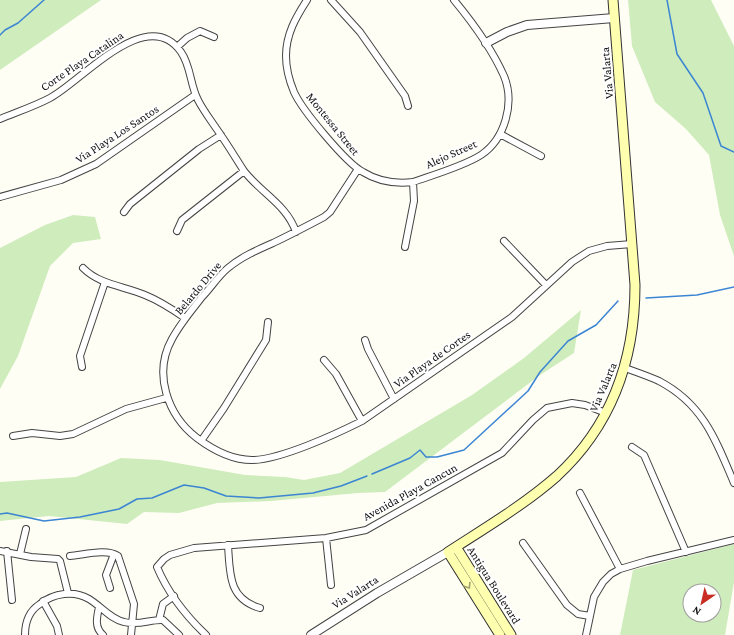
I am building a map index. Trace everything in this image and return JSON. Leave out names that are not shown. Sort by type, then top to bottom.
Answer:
[{"type":"main road","name":"Via Valarta","points":[[448,552],[537,493],[558,475],[582,450],[606,413],[625,368],[632,340],[635,310],[632,244],[613,0]]},
{"type":"main road","name":"Antigua Boulevard","points":[[456,547],[511,635]]},
{"type":"main road","name":"Antigua Boulevard","points":[[448,552],[500,635]]},
{"type":"street","name":"Montessa Street","points":[[307,0],[294,21],[287,40],[286,55],[289,77],[294,93],[300,103],[347,161],[358,169]]},
{"type":"street","points":[[331,0],[360,32],[405,96],[408,106]]},
{"type":"street","points":[[454,0],[474,24],[486,43],[507,32],[527,25],[614,18]]},
{"type":"street","points":[[214,37],[200,31],[177,47],[187,64],[195,95],[244,171],[252,181],[283,208],[296,232]]},
{"type":"street","name":"Corte Playa Catalina","points":[[0,119],[51,98],[93,65],[135,39],[147,36],[158,37],[169,41],[177,47]]},
{"type":"street","name":"Alejo Street","points":[[358,169],[374,178],[387,182],[413,182],[476,158],[489,149],[500,134],[507,114],[508,91],[504,76],[486,43]]},
{"type":"street","name":"Via Playa Los Santos","points":[[0,197],[61,180],[96,164],[195,95]]},
{"type":"street","points":[[500,134],[540,156]]},
{"type":"street","points":[[124,212],[136,199],[199,149],[221,135]]},
{"type":"street","name":"Belardo Drive","points":[[226,456],[190,434],[177,418],[166,398],[164,389],[165,357],[171,340],[185,318],[228,268],[244,257],[324,217],[330,212],[358,169]]},
{"type":"street","points":[[177,231],[182,220],[244,171]]},
{"type":"street","points":[[405,247],[414,201],[413,182]]},
{"type":"street","points":[[504,241],[546,285]]},
{"type":"street","name":"Via Playa de Cortes","points":[[226,456],[238,459],[265,459],[341,431],[362,421],[512,317],[572,262],[589,251],[607,246],[632,244]]},
{"type":"street","points":[[83,268],[93,278],[144,294],[163,303],[185,318]]},
{"type":"street","points":[[82,367],[80,356],[105,282]]},
{"type":"street","points":[[201,441],[224,408],[266,340],[268,322]]},
{"type":"street","points":[[365,340],[368,349],[394,399]]},
{"type":"street","points":[[324,360],[336,374],[362,421]]},
{"type":"street","points":[[625,368],[665,384],[693,406],[705,420],[715,437],[734,482]]},
{"type":"street","points":[[13,436],[32,433],[60,436],[73,434],[126,409],[166,398]]},
{"type":"street","name":"Avenida Playa Cancun","points":[[174,596],[162,580],[158,567],[164,559],[183,550],[228,545],[326,538],[366,530],[502,453],[533,420],[547,408],[572,403],[585,405],[606,413]]},
{"type":"street","points":[[632,447],[644,455],[686,552]]},
{"type":"street","points":[[580,493],[620,569]]},
{"type":"street","points":[[20,554],[26,529]]},
{"type":"street","points":[[326,538],[331,585]]},
{"type":"street","points":[[586,635],[594,597],[599,587],[611,574],[620,569],[734,540]]},
{"type":"street","points":[[523,543],[567,605],[578,614],[590,616]]},
{"type":"street","points":[[228,545],[231,579],[235,591],[243,601],[260,608]]},
{"type":"street","points":[[0,551],[7,551],[31,557],[55,558],[60,561],[68,593]]},
{"type":"street","points":[[7,551],[12,600]]},
{"type":"street","name":"Via Valarta","points":[[311,635],[377,593],[448,552]]},
{"type":"street","points":[[110,588],[106,575],[114,554]]},
{"type":"street","points":[[70,556],[114,554],[119,558],[134,604],[131,635]]},
{"type":"street","points":[[25,635],[26,621],[30,614],[43,601],[68,593],[89,599],[119,621],[143,624],[164,620],[179,635]]},
{"type":"street","points":[[159,620],[163,604],[174,596],[189,618],[206,635]]},
{"type":"street","points":[[43,601],[57,626],[59,635]]},
{"type":"street","points":[[99,607],[96,620],[98,628],[103,635]]},
{"type":"green space","points":[[0,0],[101,0],[0,70]]},
{"type":"green space","points":[[628,0],[711,0],[734,46],[734,256],[720,215],[709,155],[686,129],[655,102],[632,46]]},
{"type":"green space","points":[[73,215],[95,217],[101,239],[73,243],[50,266],[18,356],[0,389],[0,248],[45,225]]},
{"type":"green space","points":[[581,310],[574,353],[540,375],[385,492],[271,501],[217,503],[179,513],[144,512],[127,524],[49,516],[0,521],[0,482],[76,477],[121,458],[160,460],[245,475],[285,477],[304,480],[340,473],[472,395],[524,358]]},
{"type":"green space","points":[[734,544],[734,582],[725,635],[620,635],[633,570]]},
{"type":"waterway","points":[[0,35],[5,30],[18,23],[44,0]]},
{"type":"waterway","points":[[667,0],[677,54],[703,93],[721,146],[734,152]]},
{"type":"waterway","points":[[646,298],[697,295],[734,287]]},
{"type":"waterway","points":[[372,474],[410,458],[420,450],[426,457],[437,457],[464,450],[528,391],[540,372],[568,341],[596,325],[618,301]]},
{"type":"waterway","points":[[0,514],[7,513],[44,521],[80,517],[119,509],[137,499],[152,498],[184,485],[204,488],[226,496],[259,498],[313,493],[341,486],[367,476]]}]
